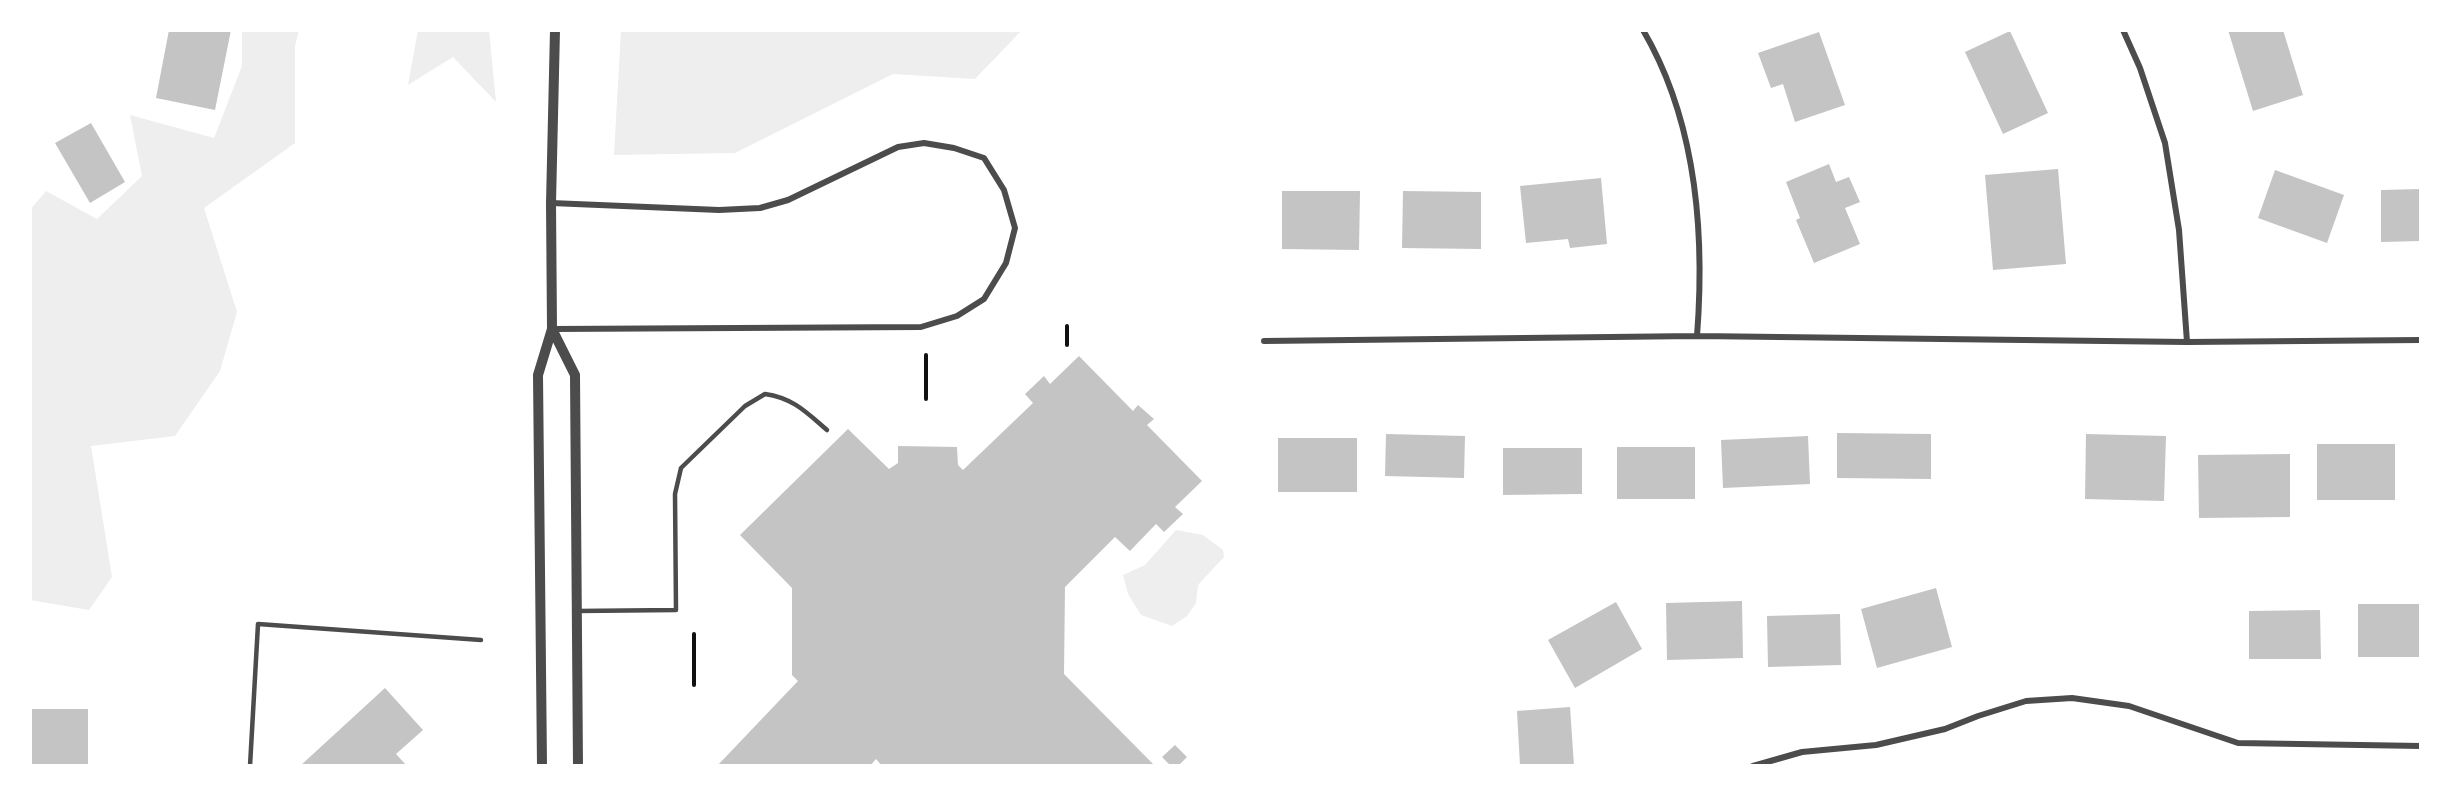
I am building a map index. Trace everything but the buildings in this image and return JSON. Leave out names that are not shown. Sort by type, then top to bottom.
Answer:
[{"type":"street","points":[[542,766],[538,375],[552,329],[551,203],[555,30]]},
{"type":"street","points":[[1643,30],[1672,93],[1687,145],[1699,221],[1701,286],[1697,336]]},
{"type":"street","points":[[2123,30],[2140,68],[2165,143],[2179,230],[2187,342]]},
{"type":"street","points":[[551,203],[719,210],[760,208],[789,200],[898,147],[924,143],[954,148],[984,158],[1004,190],[1015,228],[1006,263],[984,299],[957,316],[921,327],[552,329]]},
{"type":"street","points":[[552,329],[575,375],[578,766]]},
{"type":"street","points":[[1264,341],[1697,336],[2187,342],[2421,340]]},
{"type":"street","points":[[1753,766],[1802,752],[1876,745],[1922,735],[2026,701],[2072,698],[2129,706],[2238,743],[2421,746]]},
{"type":"lane","points":[[577,611],[676,610],[675,494],[681,468],[745,406],[765,394],[778,396],[793,401],[827,430]]},
{"type":"lane","points":[[250,766],[258,624],[482,640]]},
{"type":"path","points":[[1067,326],[1067,345]]},
{"type":"path","points":[[926,355],[926,399]]},
{"type":"path","points":[[694,634],[694,685]]},
{"type":"shaded area","points":[[242,30],[299,30],[295,46],[295,143],[204,208],[237,312],[220,371],[175,436],[91,446],[112,577],[89,610],[30,600],[30,210],[46,191],[97,219],[142,176],[130,115],[214,138],[242,66]]},
{"type":"shaded area","points":[[418,30],[489,30],[496,102],[453,57],[408,85]]},
{"type":"shaded area","points":[[621,30],[1022,30],[975,79],[893,74],[735,153],[614,155]]},
{"type":"shaded area","points":[[1176,530],[1203,535],[1223,550],[1224,557],[1198,585],[1196,603],[1187,616],[1172,626],[1141,615],[1128,594],[1123,575],[1145,565]]}]
